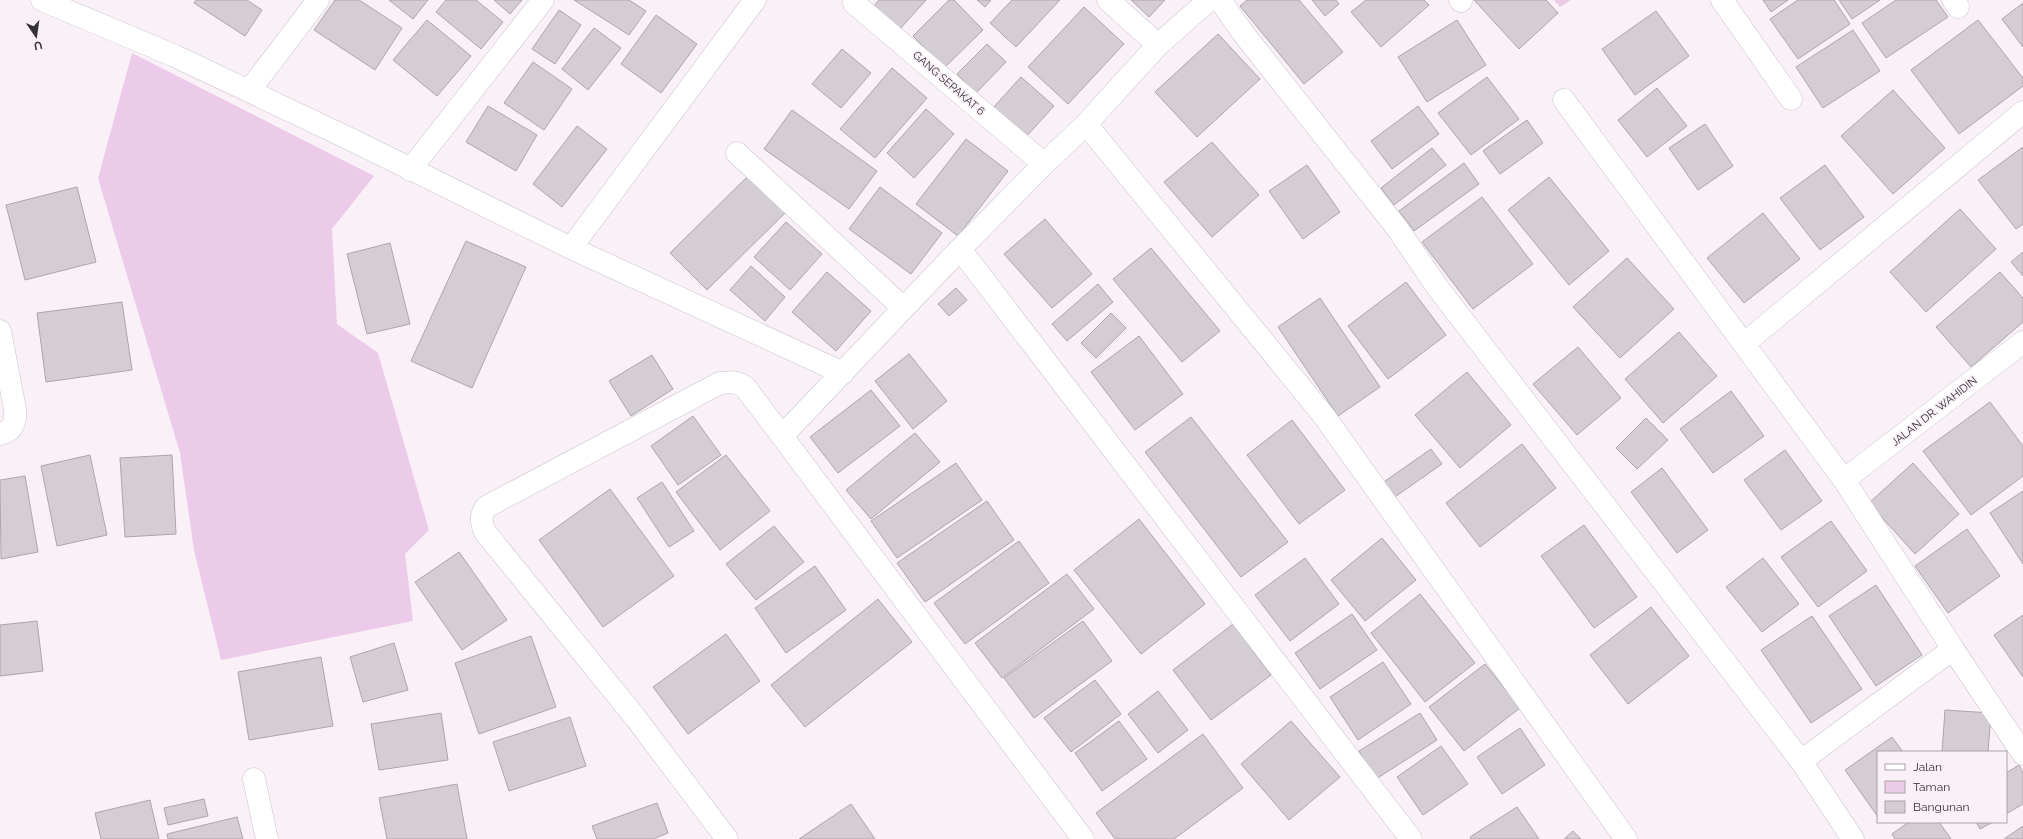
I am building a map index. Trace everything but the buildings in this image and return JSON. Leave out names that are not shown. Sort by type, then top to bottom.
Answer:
[{"type":"street","points":[[42,0],[175,56],[571,248],[844,373]]},
{"type":"street","points":[[249,91],[318,0]]},
{"type":"street","points":[[410,170],[543,0]]},
{"type":"street","points":[[571,248],[755,0]]},
{"type":"street","points":[[1108,0],[1158,45]]},
{"type":"street","points":[[782,436],[844,373],[903,308],[960,249],[1086,124],[1158,45],[1208,0]]},
{"type":"street","points":[[1220,0],[1257,51],[1397,228],[1438,288],[1801,761],[1853,839]]},
{"type":"street","points":[[1722,0],[1791,99]]},
{"type":"street","name":"GANG SEPAKAT 6","points":[[854,3],[1044,164]]},
{"type":"street","points":[[1564,100],[1745,343],[1844,480],[2023,754]]},
{"type":"street","points":[[1745,343],[2023,112]]},
{"type":"street","points":[[1086,124],[1324,416],[1626,839]]},
{"type":"street","points":[[737,152],[903,308]]},
{"type":"street","points":[[960,249],[1411,839]]},
{"type":"street","points":[[0,332],[16,421],[11,429],[0,434]]},
{"type":"street","name":"JALAN DR. WAHIDIN","points":[[1844,480],[2023,342]]},
{"type":"street","points":[[727,839],[634,717],[485,532],[481,514],[486,507],[720,383],[738,382],[745,388],[782,436],[1083,839]]},
{"type":"street","points":[[1801,761],[1953,649]]},
{"type":"street","points":[[254,780],[267,839]]},
{"type":"green space","points":[[1554,0],[1571,0],[1560,7]]},
{"type":"green space","points":[[132,53],[374,176],[332,229],[337,324],[378,353],[429,530],[405,554],[413,621],[221,660],[194,550],[180,453],[98,178]]}]
